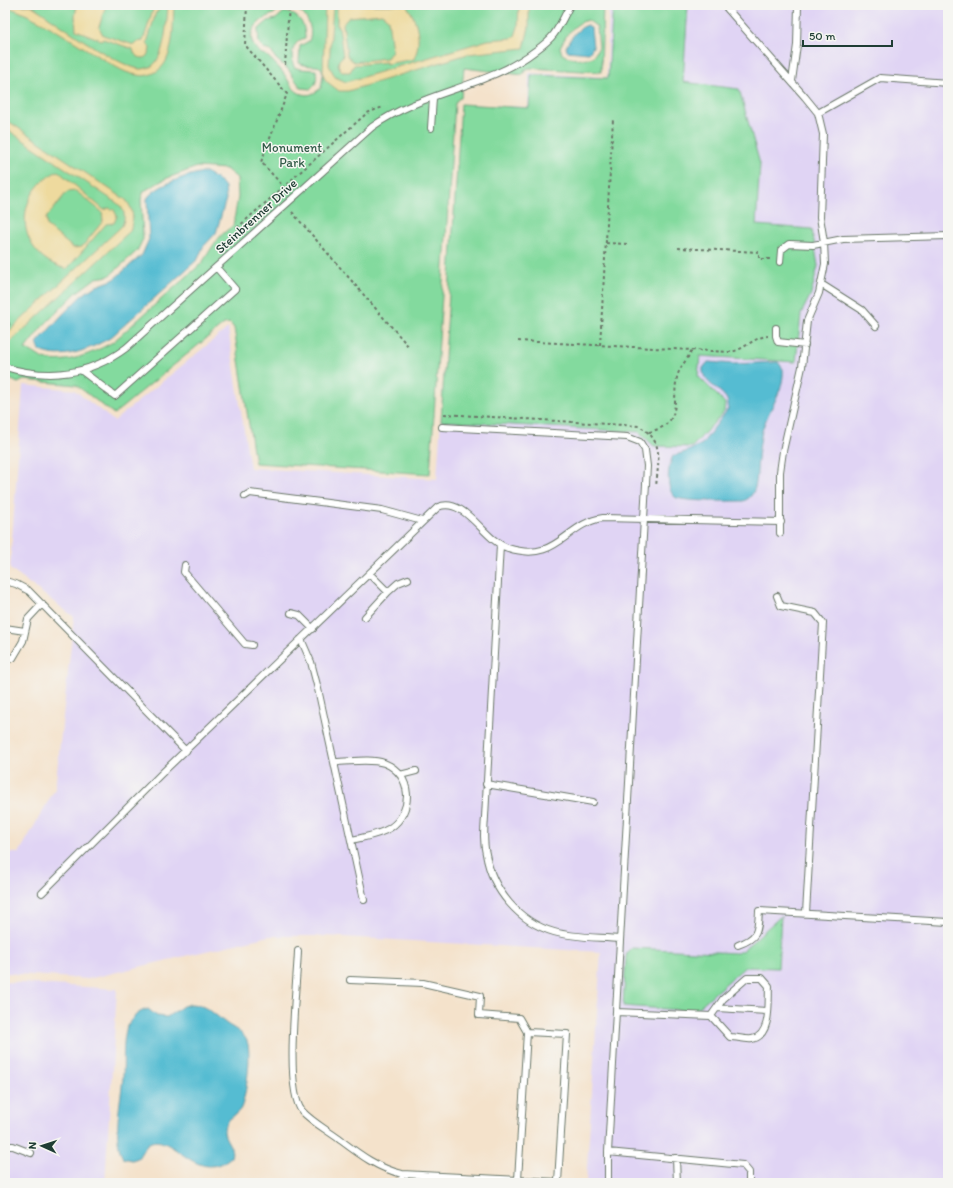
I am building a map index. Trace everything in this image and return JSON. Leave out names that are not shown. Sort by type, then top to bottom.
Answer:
[{"type":"lane","name":"Steinbrenner Drive","points":[[5,367],[24,373],[47,375],[67,374],[82,371],[110,359],[122,351],[372,127],[403,109],[495,75],[524,59],[554,34],[570,5]]},
{"type":"lane","points":[[724,5],[792,81],[818,113],[823,134],[820,217],[824,242],[824,264],[821,284],[807,321],[802,367],[783,451],[780,472],[780,533]]},
{"type":"lane","points":[[792,81],[797,45],[798,5]]},
{"type":"lane","points":[[818,113],[880,78],[948,83]]},
{"type":"lane","points":[[431,128],[433,98]]},
{"type":"lane","points":[[780,261],[781,250],[785,246],[813,245],[843,239],[948,236]]},
{"type":"lane","points":[[82,371],[115,396],[235,289],[216,267]]},
{"type":"lane","points":[[821,284],[862,310],[876,326]]},
{"type":"lane","points":[[776,328],[778,342],[805,345]]},
{"type":"lane","points":[[442,427],[627,437],[636,440],[645,450],[647,460],[608,1152],[608,1183]]},
{"type":"lane","points":[[245,496],[250,493],[375,509],[422,521]]},
{"type":"lane","points":[[42,893],[84,849],[438,507],[444,505],[456,508],[468,514],[500,545],[516,550],[539,551],[554,546],[580,526],[595,519],[781,522]]},
{"type":"lane","points":[[500,545],[486,784],[485,853],[492,876],[507,901],[528,920],[545,930],[573,936],[620,938]]},
{"type":"lane","points":[[185,565],[184,572],[245,644],[252,645]]},
{"type":"lane","points":[[370,574],[388,592]]},
{"type":"lane","points":[[365,617],[398,583],[408,579]]},
{"type":"lane","points":[[5,581],[23,587],[42,604],[186,752]]},
{"type":"lane","points":[[776,596],[781,606],[815,613],[822,624],[806,913]]},
{"type":"lane","points":[[5,660],[13,658],[17,653],[28,619],[42,604]]},
{"type":"lane","points":[[291,613],[299,615],[313,629]]},
{"type":"lane","points":[[5,628],[25,631]]},
{"type":"lane","points":[[301,639],[311,662],[335,762],[364,900]]},
{"type":"lane","points":[[335,762],[383,763],[393,767],[400,775],[407,789],[408,801],[398,821],[390,828],[352,840]]},
{"type":"lane","points":[[400,775],[416,771]]},
{"type":"lane","points":[[486,784],[594,802]]},
{"type":"lane","points":[[738,945],[750,941],[758,931],[759,911],[948,922]]},
{"type":"lane","points":[[298,951],[292,1065],[296,1098],[302,1110],[362,1156],[386,1170],[404,1178],[558,1182],[567,1034],[527,1032]]},
{"type":"lane","points":[[616,1012],[712,1016],[730,1037],[752,1039],[761,1035],[767,1027],[769,986],[762,978],[747,978],[724,999],[712,1016]]},
{"type":"lane","points":[[350,980],[423,984],[480,996],[479,1015],[519,1018],[527,1032],[518,1182]]},
{"type":"lane","points":[[717,1008],[767,1011]]},
{"type":"lane","points":[[5,1146],[13,1146],[31,1153]]},
{"type":"lane","points":[[608,1152],[743,1165],[749,1172],[749,1183]]},
{"type":"lane","points":[[676,1158],[677,1183]]},
{"type":"lane","points":[[396,1183],[404,1178]]},
{"type":"path","points":[[247,5],[245,45],[287,94],[261,162],[283,186]]},
{"type":"path","points":[[285,65],[289,5]]},
{"type":"path","points":[[236,228],[367,113],[383,107]]},
{"type":"path","points":[[600,345],[613,119]]},
{"type":"path","points":[[292,212],[409,347]]},
{"type":"path","points":[[606,243],[629,244]]},
{"type":"path","points":[[678,248],[759,252],[759,259],[780,261]]},
{"type":"path","points":[[518,340],[735,351],[758,338],[776,336]]},
{"type":"path","points":[[649,432],[661,428],[672,415],[676,406],[677,376],[692,350]]},
{"type":"shaded area","points":[[609,5],[948,5],[948,1183],[586,1183],[601,952],[325,936],[269,936],[88,979],[5,973],[5,853],[19,853],[55,789],[74,617],[10,569],[23,385],[74,390],[114,421],[228,328],[250,468],[437,479],[461,104],[528,107],[529,73],[607,77]]},
{"type":"shaded area","points":[[5,982],[117,989],[105,1183],[5,1183]]},
{"type":"green space","name":"Monument Park","points":[[5,5],[603,5],[601,72],[530,68],[525,70],[523,75],[464,68],[461,98],[455,103],[430,474],[255,463],[234,328],[230,323],[224,324],[114,414],[76,385],[24,380],[18,383],[5,377]],"holes":[[[288,7],[300,11],[306,18],[310,27],[311,32],[309,41],[300,46],[299,63],[319,66],[321,68],[321,88],[311,94],[305,95],[296,91],[280,69],[267,56],[261,54],[254,46],[252,41],[253,30],[256,26],[265,18],[274,14],[281,8]],[[588,20],[597,27],[599,47],[594,56],[587,59],[578,59],[562,54],[560,47],[568,34],[575,26]],[[197,167],[226,169],[237,178],[238,197],[233,226],[222,234],[202,263],[113,342],[80,357],[62,360],[44,359],[25,349],[42,327],[77,292],[96,278],[109,276],[137,251],[143,239],[141,199],[144,191],[165,179]]]},
{"type":"green space","points":[[613,5],[688,5],[683,82],[739,89],[760,164],[756,225],[812,229],[818,266],[811,294],[801,314],[796,362],[700,356],[698,376],[725,403],[724,412],[692,447],[654,446],[639,432],[441,421],[461,104],[529,108],[531,75],[608,78]]},
{"type":"green space","points":[[284,12],[297,17],[304,28],[305,38],[297,42],[293,50],[292,58],[294,67],[316,70],[316,81],[311,89],[301,88],[288,69],[276,59],[271,51],[264,49],[259,43],[258,30],[268,21],[276,19]]},
{"type":"green space","points":[[781,916],[778,968],[745,967],[694,1011],[623,1006],[626,957],[627,953],[632,948],[737,953],[743,950]]},
{"type":"sand","points":[[31,5],[116,60],[140,69],[152,66],[160,55],[163,47],[168,5],[174,5],[173,33],[167,59],[162,67],[155,73],[142,76],[131,74],[116,67],[63,34],[29,16],[5,6]]},
{"type":"sand","points":[[77,5],[106,5],[99,27],[103,35],[134,45],[137,42],[143,41],[153,10],[149,5],[159,5],[147,43],[150,48],[149,54],[144,58],[140,57],[135,54],[133,49],[103,39],[101,40],[76,30],[75,16]]},
{"type":"sand","points":[[325,5],[333,5],[329,65],[335,77],[346,82],[488,40],[512,38],[515,36],[518,27],[519,5],[529,5],[529,27],[524,48],[468,54],[348,91],[339,91],[326,81],[323,74]]},
{"type":"sand","points":[[337,5],[406,5],[413,17],[418,31],[418,45],[414,59],[386,64],[386,62],[354,65],[350,72],[342,72],[338,65],[339,60],[343,56],[339,26],[337,26]],"holes":[[[382,14],[388,19],[392,51],[387,58],[354,62],[347,56],[343,24],[349,17]]]},
{"type":"sand","points":[[5,119],[126,200],[131,208],[133,218],[130,231],[5,347],[5,335],[122,226],[124,216],[122,208],[117,203],[5,128]]},
{"type":"sand","points":[[58,171],[104,210],[109,208],[114,210],[117,216],[114,223],[106,224],[67,269],[50,262],[37,251],[29,238],[25,224],[26,209],[32,194],[43,181]],"holes":[[[76,191],[102,212],[103,221],[82,247],[73,248],[47,226],[46,218],[67,192]]]},
{"type":"water","points":[[588,25],[591,28],[593,47],[589,53],[567,51],[566,47],[570,40],[581,28]]},
{"type":"water","points":[[206,172],[222,183],[225,187],[226,199],[216,233],[203,247],[198,259],[110,338],[85,350],[67,354],[49,354],[40,351],[37,343],[81,296],[94,287],[113,280],[142,255],[149,239],[147,199],[151,194],[157,189],[174,181]]},
{"type":"water","points":[[708,362],[734,364],[778,362],[783,369],[781,386],[763,427],[758,454],[756,484],[752,494],[743,501],[679,499],[675,497],[670,488],[668,477],[673,456],[702,444],[728,409],[726,397],[707,380],[704,374],[703,368]]},
{"type":"water","points":[[196,1004],[206,1008],[242,1034],[248,1044],[249,1062],[247,1084],[243,1102],[239,1111],[229,1120],[224,1129],[225,1136],[232,1153],[231,1157],[218,1165],[207,1166],[196,1163],[167,1144],[158,1141],[149,1143],[138,1158],[132,1160],[123,1158],[118,1141],[118,1130],[123,1078],[125,1032],[127,1026],[136,1015],[144,1010],[148,1009],[157,1016],[167,1017],[183,1006]]}]
